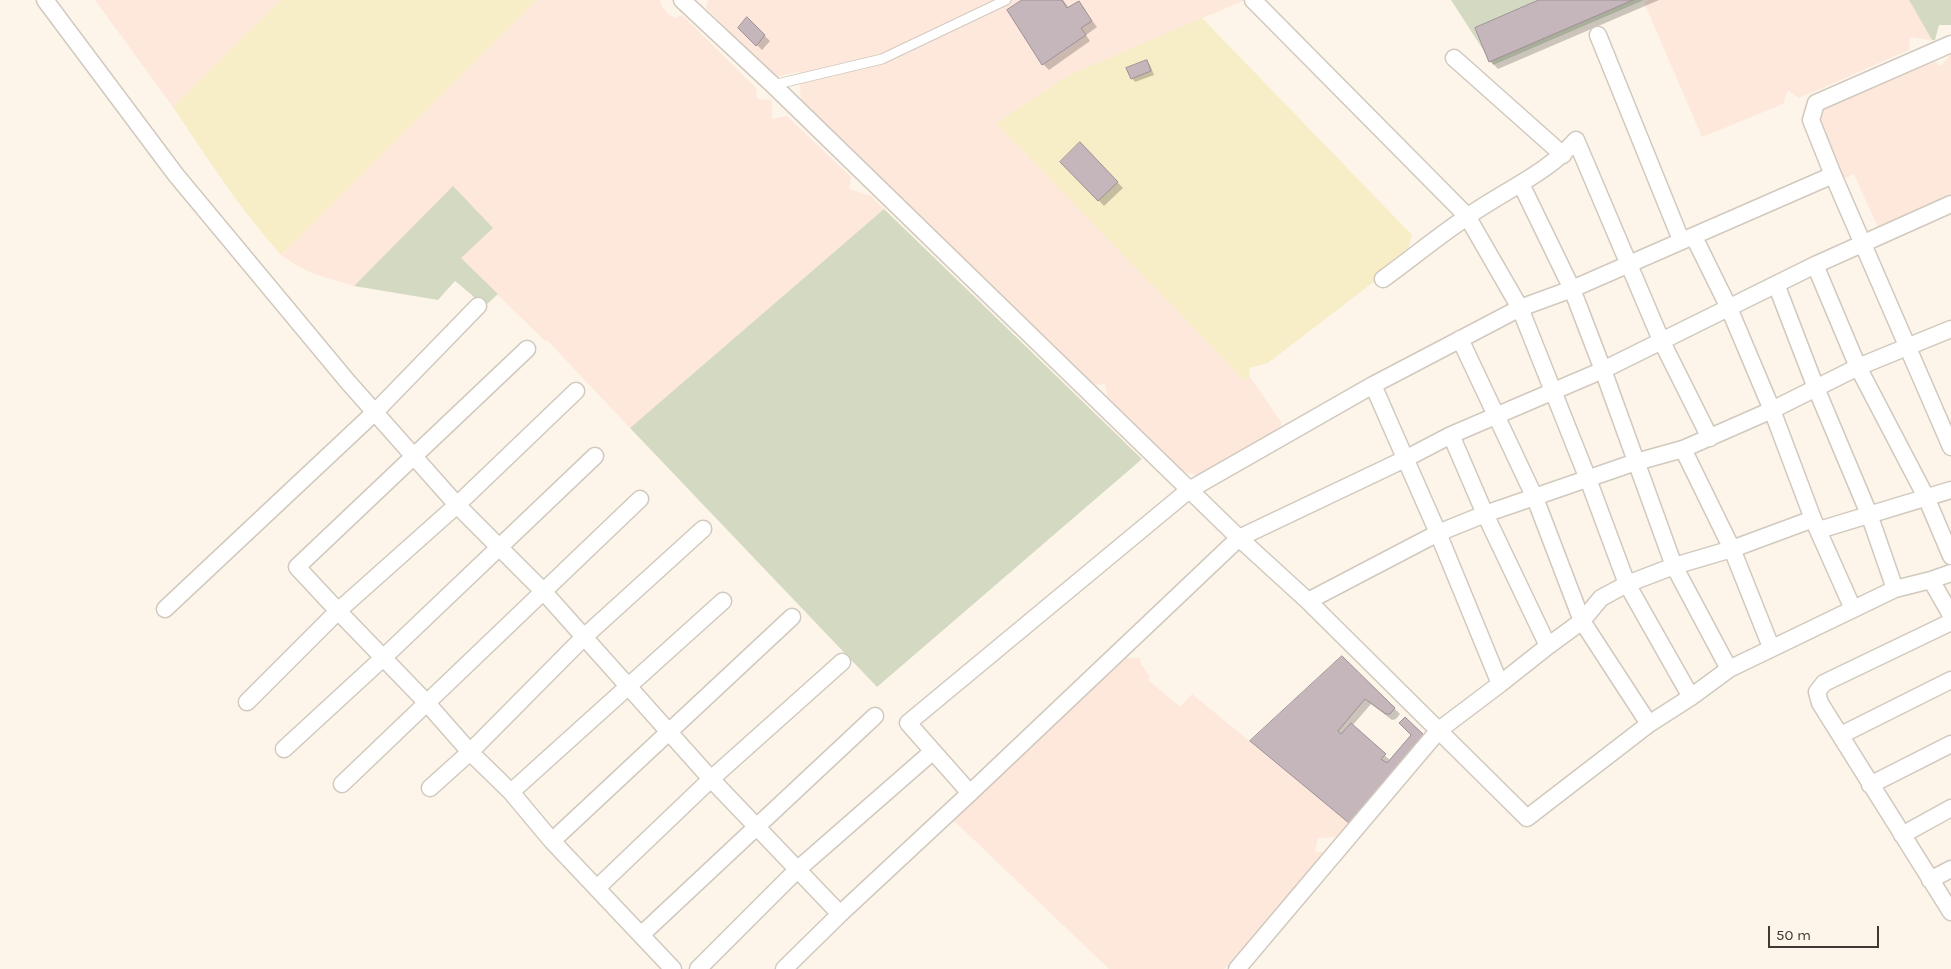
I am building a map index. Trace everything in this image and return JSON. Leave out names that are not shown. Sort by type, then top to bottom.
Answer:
[{"type":"street","points":[[45,0],[176,175],[375,412],[457,505],[543,591],[711,779],[840,914]]},
{"type":"street","points":[[682,0],[773,85],[1189,490],[1308,602],[1527,818],[1649,724],[1691,697],[1729,669],[1771,647],[1895,589],[1951,573]]},
{"type":"street","points":[[1253,0],[1467,216],[1520,308],[1588,479],[1627,584],[1691,697]]},
{"type":"street","points":[[1598,34],[1688,238],[1729,308],[1772,410],[1816,524],[1853,609]]},
{"type":"street","points":[[1951,44],[1816,102],[1810,120],[1906,347],[1951,447]]},
{"type":"street","points":[[1454,58],[1563,155]]},
{"type":"street","points":[[1383,279],[1467,216],[1563,155],[1576,140],[1662,340],[1710,438]]},
{"type":"street","points":[[970,793],[908,723],[1189,490],[1373,385],[1520,308],[1572,289],[1833,175]]},
{"type":"street","points":[[1520,184],[1572,289],[1674,566],[1729,669]]},
{"type":"street","points":[[784,969],[1239,538],[1451,435],[1603,370],[1815,265],[1951,204]]},
{"type":"street","points":[[1815,265],[1858,367],[1926,497],[1951,556]]},
{"type":"street","points":[[1776,284],[1816,388],[1869,514],[1895,589]]},
{"type":"street","points":[[165,610],[375,412],[478,306]]},
{"type":"street","points":[[1308,602],[1438,533],[1485,514],[1636,462],[1683,449],[1772,410],[1858,367],[1951,329]]},
{"type":"street","points":[[1460,339],[1535,498],[1582,621],[1649,724]]},
{"type":"street","points":[[527,350],[297,567],[426,702],[470,752],[511,792],[552,841],[673,969]]},
{"type":"street","points":[[1373,385],[1438,533],[1500,684]]},
{"type":"street","points":[[247,702],[338,612],[457,505],[576,391]]},
{"type":"street","points":[[1451,435],[1485,514],[1548,646]]},
{"type":"street","points":[[1683,449],[1732,550],[1771,647]]},
{"type":"street","points":[[284,749],[383,658],[595,456]]},
{"type":"street","points":[[1237,969],[1439,730],[1582,621],[1602,598],[1627,584],[1674,566],[1816,524],[1869,514],[1951,490]]},
{"type":"street","points":[[342,784],[640,499]]},
{"type":"street","points":[[430,788],[470,752],[584,637],[703,529]]},
{"type":"street","points":[[1931,580],[1951,615]]},
{"type":"street","points":[[511,792],[723,601]]},
{"type":"street","points":[[552,841],[792,617]]},
{"type":"street","points":[[1951,622],[1824,683],[1817,692],[1820,703],[1951,912]]},
{"type":"street","points":[[597,888],[711,779],[842,662]]},
{"type":"street","points":[[1841,735],[1951,680]]},
{"type":"street","points":[[641,935],[875,716]]},
{"type":"street","points":[[1870,785],[1951,744]]},
{"type":"street","points":[[698,969],[797,870],[932,752]]},
{"type":"street","points":[[1902,835],[1951,808]]},
{"type":"street","points":[[1930,880],[1951,869]]},
{"type":"lane","points":[[773,85],[882,59],[1006,0]]},
{"type":"shaded area","points":[[95,0],[281,0],[173,107]]},
{"type":"shaded area","points":[[537,0],[660,0],[661,5],[668,14],[675,18],[682,15],[756,88],[757,99],[770,100],[772,102],[772,119],[787,116],[851,177],[849,189],[871,196],[884,209],[630,428],[547,340],[545,341],[460,258],[453,187],[354,286],[314,274],[281,255]]},
{"type":"shaded area","points":[[708,0],[1245,0],[1069,75],[996,123],[1244,380],[1250,377],[1281,422],[1280,431],[1198,475],[1184,472],[1108,400],[1105,384],[1094,385],[801,101],[799,72],[775,77],[706,8]]},
{"type":"shaded area","points":[[1649,0],[1909,0],[1932,40],[1910,37],[1909,50],[1799,98],[1788,90],[1783,104],[1702,137],[1644,2]]},
{"type":"shaded area","points":[[1951,53],[1951,199],[1879,230],[1854,174],[1844,179],[1818,124],[1820,110],[1929,58],[1941,66]]},
{"type":"shaded area","points":[[1126,658],[1140,658],[1141,664],[1150,677],[1148,680],[1180,707],[1192,694],[1349,823],[1336,837],[1318,838],[1315,852],[1325,852],[1224,969],[1109,969],[951,818]]},
{"type":"green space","points":[[1451,0],[1644,0],[1493,65]]},
{"type":"green space","points":[[1909,0],[1951,0],[1951,25],[1939,25],[1935,40],[1932,40]]},
{"type":"green space","points":[[453,186],[493,228],[461,258],[498,294],[485,306],[455,281],[438,300],[354,286]]},
{"type":"green space","points":[[884,209],[1142,459],[877,687],[630,428]]},
{"type":"sand","points":[[281,0],[537,0],[281,255],[266,238],[211,164],[173,107]]},
{"type":"sand","points":[[1202,18],[1412,235],[1406,257],[1268,363],[1249,368],[1250,377],[1244,380],[996,123],[1069,75]]},
{"type":"building","points":[[1022,0],[1062,0],[1067,8],[1079,1],[1092,21],[1081,28],[1086,35],[1042,65],[1007,10]]},
{"type":"building","points":[[1539,0],[1633,0],[1489,62],[1475,28]]},
{"type":"building","points":[[747,17],[765,35],[756,46],[738,28]]},
{"type":"building","points":[[1147,60],[1151,71],[1131,79],[1126,68]]},
{"type":"building","points":[[1080,142],[1118,182],[1098,201],[1060,162]]},
{"type":"building","points":[[1342,656],[1395,708],[1390,714],[1386,714],[1365,699],[1338,731],[1341,734],[1351,723],[1386,754],[1381,759],[1387,763],[1411,735],[1399,723],[1405,717],[1424,735],[1349,823],[1250,741]]}]
